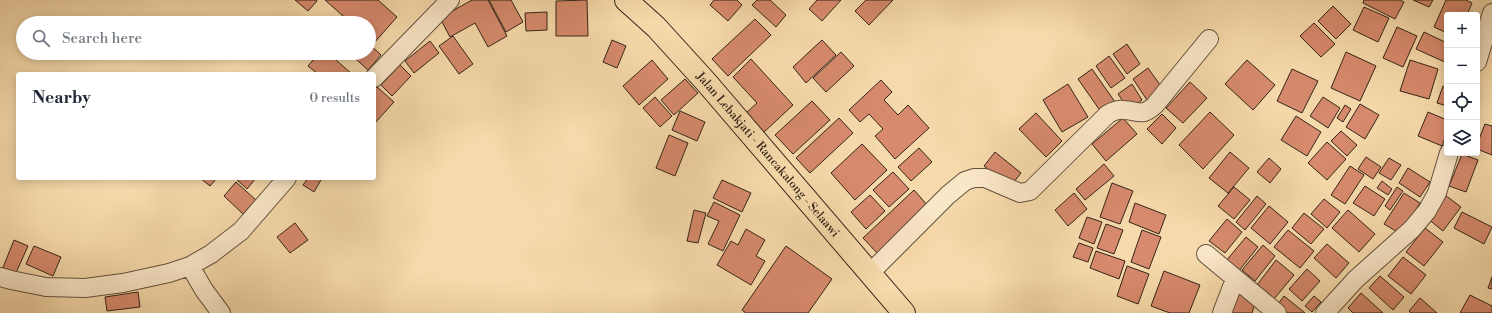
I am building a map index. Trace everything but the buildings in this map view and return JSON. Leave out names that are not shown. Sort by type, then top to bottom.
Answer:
[{"type":"main road","name":"Jalan Lebakjati - Rancakalong - Selaawi","points":[[626,0],[656,27],[701,77],[904,313]]},
{"type":"street","points":[[376,76],[450,0]]},
{"type":"street","points":[[1480,52],[1492,13]]},
{"type":"street","points":[[870,273],[948,195],[965,181],[974,178],[985,178],[1020,193],[1030,191],[1108,114],[1122,109],[1137,113],[1148,112],[1209,39]]},
{"type":"street","points":[[1325,313],[1356,279],[1412,229],[1427,211],[1437,194],[1448,156]]},
{"type":"street","points":[[0,277],[46,287],[84,288],[123,283],[169,273],[190,266],[211,254],[242,231],[285,180]]},
{"type":"street","points":[[1206,254],[1276,313]]},
{"type":"street","points":[[190,266],[204,290],[221,313]]},
{"type":"street","points":[[1222,313],[1235,279]]}]
